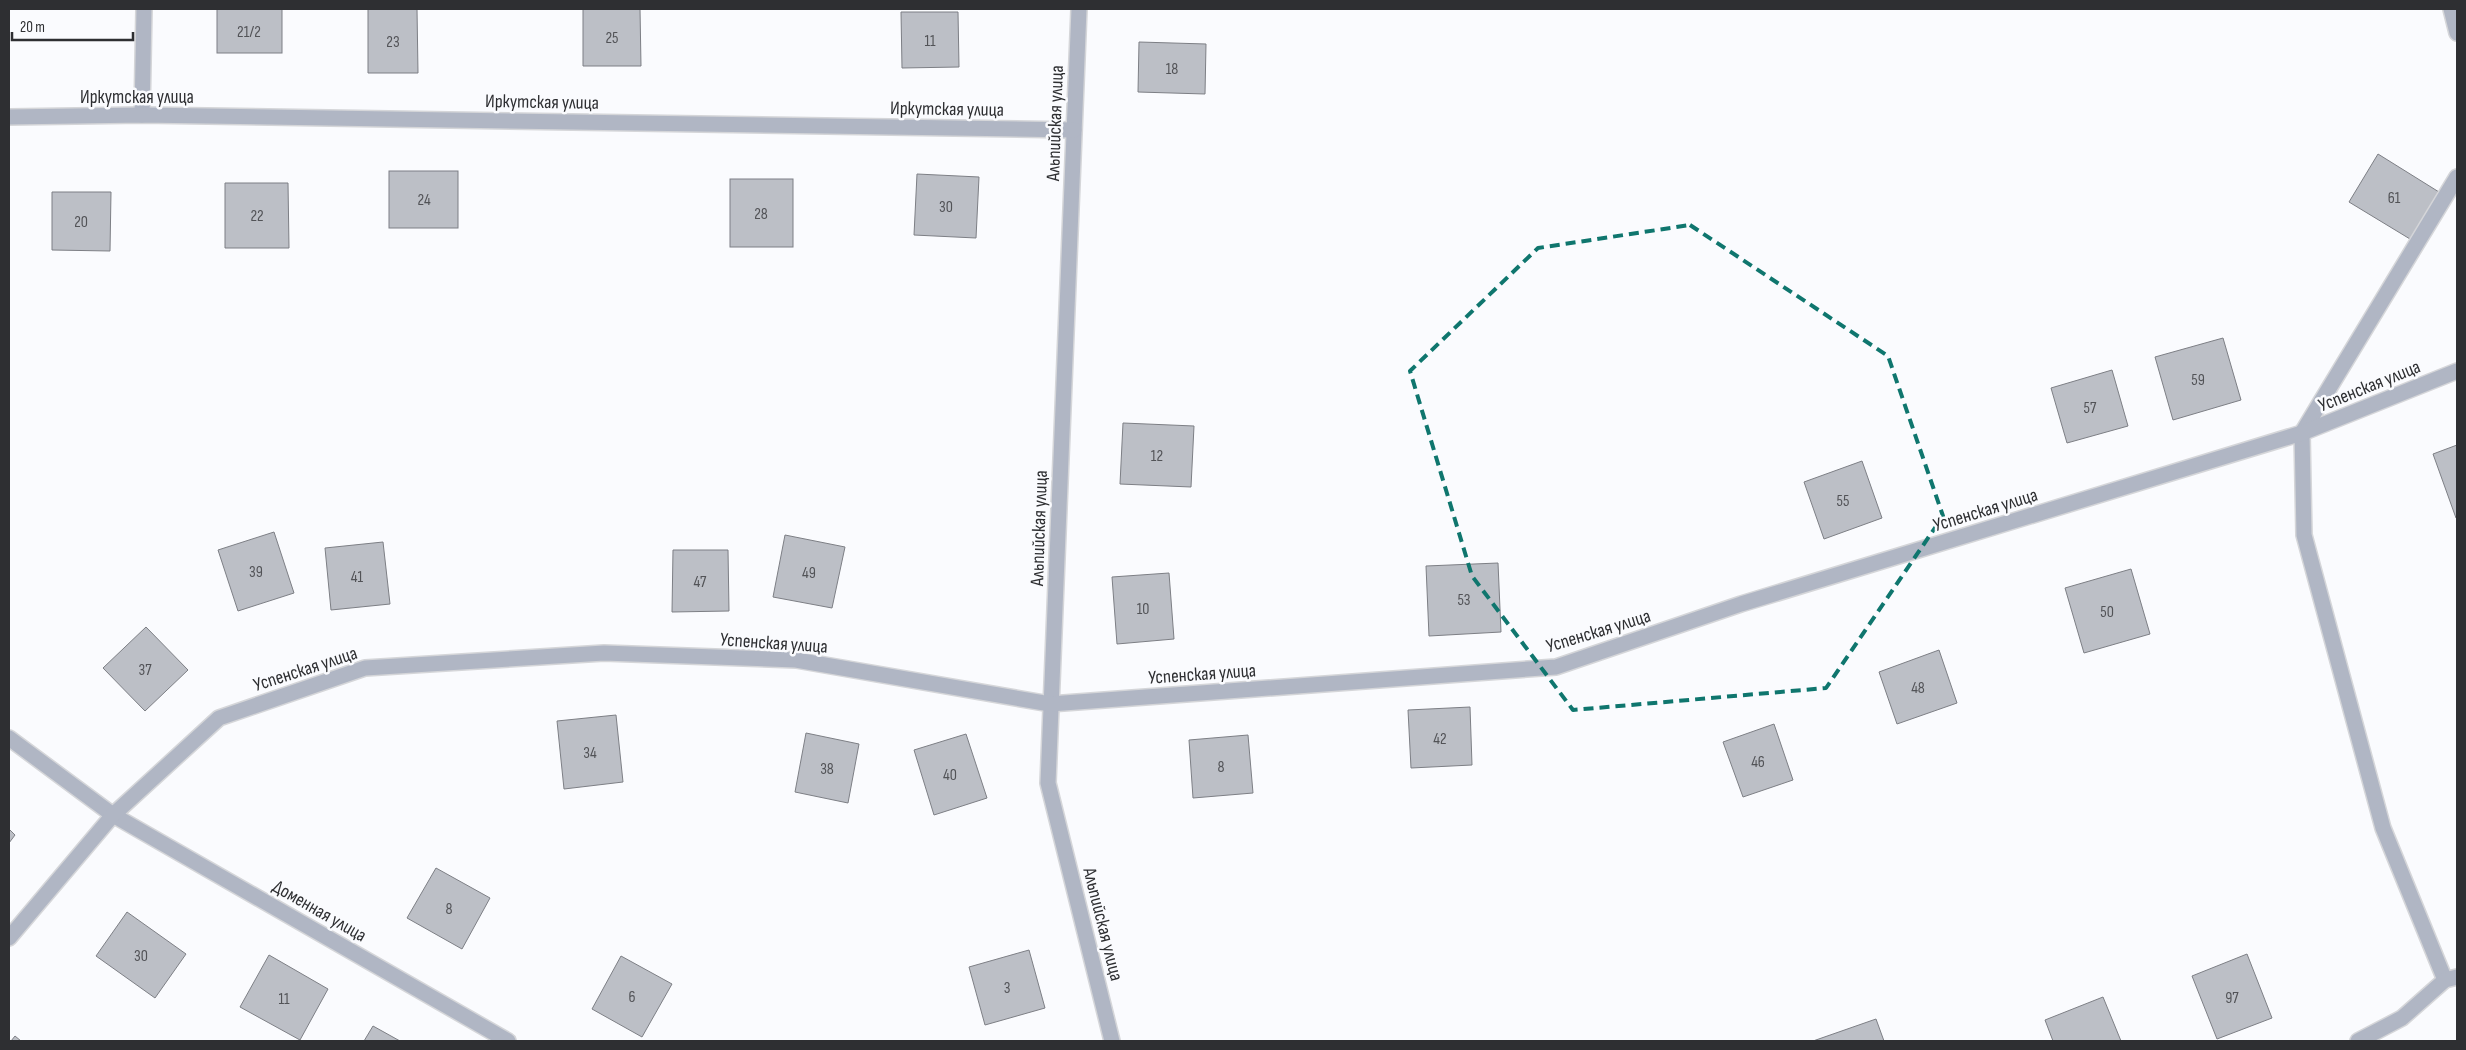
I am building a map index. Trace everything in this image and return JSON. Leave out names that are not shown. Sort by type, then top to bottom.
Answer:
[{"type":"street","points":[[142,115],[144,9]]},
{"type":"street","name":"Альпийская улица","points":[[1078,9],[1048,783],[1112,1041]]},
{"type":"street","points":[[2452,9],[2457,33]]},
{"type":"street","name":"Иркутская улица","points":[[9,117],[142,115],[1074,130]]},
{"type":"street","points":[[2358,1041],[2402,1018],[2451,978],[2382,828],[2304,535],[2302,433],[2457,177]]},
{"type":"street","name":"Успенская улица","points":[[9,938],[113,815],[219,718],[365,668],[604,653],[796,660],[1050,704],[1556,667],[1741,604],[2302,433],[2457,371]]},
{"type":"street","name":"Доменная улица","points":[[9,738],[113,815],[508,1041]]},
{"type":"highlighted area","points":[[1690,225],[1888,356],[1943,516],[1826,688],[1573,710],[1472,576],[1410,371],[1538,248]]},
{"type":"building","points":[[217,9],[282,9],[282,53],[217,53]]},
{"type":"building","points":[[368,9],[417,9],[418,73],[368,73]]},
{"type":"building","points":[[583,9],[640,9],[641,66],[583,66]]},
{"type":"building","points":[[901,12],[958,12],[959,67],[902,68]]},
{"type":"building","points":[[1139,42],[1206,44],[1205,94],[1138,92]]},
{"type":"building","points":[[2378,154],[2439,192],[2410,239],[2349,202]]},
{"type":"building","points":[[389,171],[458,171],[458,228],[389,228]]},
{"type":"building","points":[[917,174],[979,177],[976,238],[914,235]]},
{"type":"building","points":[[730,179],[793,179],[793,247],[730,247]]},
{"type":"building","points":[[225,183],[288,183],[289,248],[225,248]]},
{"type":"building","points":[[52,192],[111,192],[110,251],[52,250]]},
{"type":"building","points":[[2223,338],[2241,400],[2173,420],[2155,357]]},
{"type":"building","points":[[2112,370],[2128,426],[2067,443],[2051,388]]},
{"type":"building","points":[[1123,423],[1194,426],[1191,487],[1120,484]]},
{"type":"building","points":[[2457,445],[2457,518],[2456,518],[2433,454]]},
{"type":"building","points":[[1862,461],[1882,518],[1824,539],[1804,482]]},
{"type":"building","points":[[274,532],[294,593],[238,611],[218,550]]},
{"type":"building","points":[[785,535],[845,547],[832,608],[773,597]]},
{"type":"building","points":[[383,542],[390,604],[331,610],[325,548]]},
{"type":"building","points":[[673,550],[728,550],[729,611],[672,612]]},
{"type":"building","points":[[1498,563],[1501,632],[1429,636],[1426,566]]},
{"type":"building","points":[[2131,569],[2150,634],[2084,653],[2065,588]]},
{"type":"building","points":[[1169,573],[1174,639],[1117,644],[1112,577]]},
{"type":"building","points":[[146,627],[188,670],[145,711],[103,668]]},
{"type":"building","points":[[1939,650],[1957,703],[1897,724],[1879,672]]},
{"type":"building","points":[[1470,707],[1472,765],[1411,768],[1408,710]]},
{"type":"building","points":[[616,715],[623,782],[564,789],[557,721]]},
{"type":"building","points":[[1774,724],[1793,780],[1743,797],[1723,742]]},
{"type":"building","points":[[806,733],[859,744],[848,803],[795,792]]},
{"type":"building","points":[[966,734],[987,798],[934,815],[914,750]]},
{"type":"building","points":[[1248,735],[1253,793],[1193,798],[1189,740]]},
{"type":"building","points":[[9,829],[15,835],[9,843]]},
{"type":"building","points":[[436,868],[490,898],[462,949],[407,918]]},
{"type":"building","points":[[127,912],[186,954],[155,998],[96,956]]},
{"type":"building","points":[[1029,950],[1045,1008],[985,1025],[969,967]]},
{"type":"building","points":[[2247,954],[2272,1018],[2217,1039],[2192,976]]},
{"type":"building","points":[[269,955],[328,989],[300,1040],[240,1007]]},
{"type":"building","points":[[621,956],[672,984],[642,1037],[592,1009]]},
{"type":"building","points":[[2103,997],[2121,1041],[2053,1041],[2045,1020]]},
{"type":"building","points":[[1876,1019],[1884,1041],[1813,1041]]},
{"type":"building","points":[[373,1026],[400,1041],[364,1041]]},
{"type":"building","points":[[15,1036],[21,1041],[11,1041]]}]
